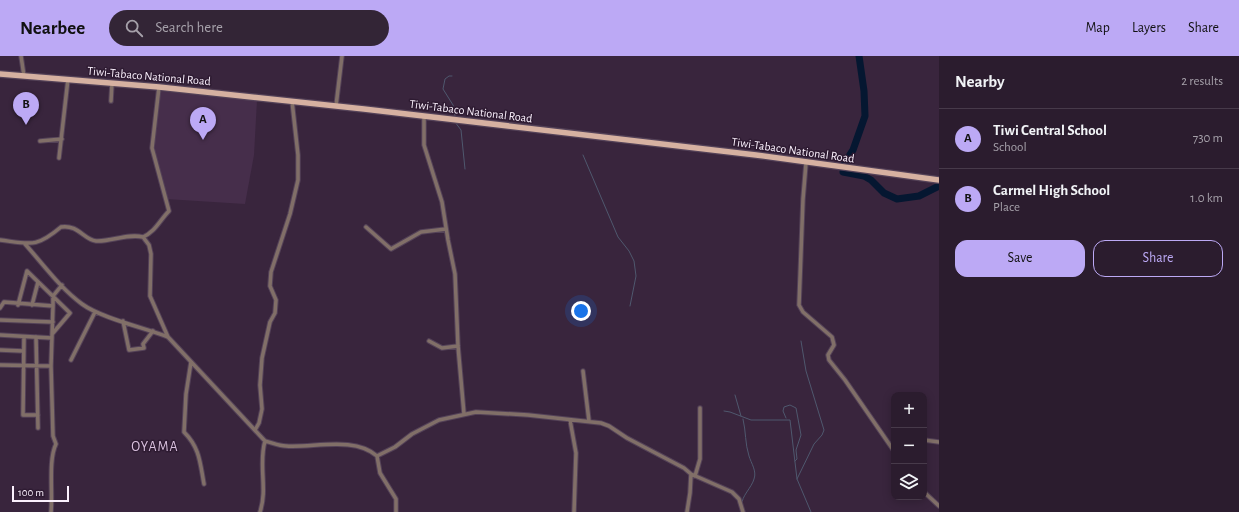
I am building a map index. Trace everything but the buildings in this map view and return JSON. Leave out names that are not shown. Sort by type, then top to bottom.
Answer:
[{"type":"main road","name":"Tiwi-Tabaco National Road","points":[[0,74],[159,87],[311,103],[687,147],[939,180]]},
{"type":"street","points":[[21,56],[24,76]]},
{"type":"street","points":[[336,106],[342,56]]},
{"type":"street","points":[[59,158],[68,79]]},
{"type":"street","points":[[111,101],[112,83]]},
{"type":"street","points":[[0,240],[25,244],[40,243],[61,227],[65,226],[81,231],[95,241],[114,238],[143,237],[154,232],[156,226],[169,211],[152,148],[159,87]]},
{"type":"street","points":[[255,430],[259,423],[262,409],[260,385],[262,358],[270,322],[275,312],[276,300],[270,286],[271,272],[290,214],[298,180],[298,156],[292,101]]},
{"type":"street","points":[[424,117],[424,145],[442,202],[456,284],[458,346],[464,414]]},
{"type":"street","points":[[40,141],[62,139]]},
{"type":"street","points":[[806,163],[799,305],[803,312],[832,337],[834,345],[828,355],[829,360],[891,445]]},
{"type":"street","points":[[366,227],[391,249],[421,232],[446,229]]},
{"type":"street","points":[[143,237],[149,245],[151,254],[150,296],[168,337],[265,441],[285,446],[346,445],[364,448],[377,456],[380,473],[396,499],[396,512]]},
{"type":"street","points":[[25,244],[62,285],[82,304],[95,312],[168,337]]},
{"type":"street","points":[[0,335],[36,337],[52,335],[70,313],[27,271],[18,304]]},
{"type":"street","points":[[32,305],[38,282]]},
{"type":"street","points":[[51,512],[53,492],[51,453],[56,444],[53,436],[51,366],[53,296],[62,285]]},
{"type":"street","points":[[0,308],[4,302],[53,306]]},
{"type":"street","points":[[72,360],[95,312]]},
{"type":"street","points":[[0,320],[53,322]]},
{"type":"street","points":[[122,321],[129,350],[144,348],[143,344],[153,331]]},
{"type":"street","points":[[24,337],[23,415],[38,415]]},
{"type":"street","points":[[36,337],[38,428]]},
{"type":"street","points":[[429,341],[442,348],[458,346]]},
{"type":"street","points":[[0,350],[23,351]]},
{"type":"street","points":[[191,362],[186,394],[184,432],[193,441],[204,484]]},
{"type":"street","points":[[0,365],[51,366]]},
{"type":"street","points":[[583,371],[589,421]]},
{"type":"street","points":[[695,476],[700,460],[700,408]]},
{"type":"street","points":[[377,456],[395,447],[427,425],[439,420],[476,412],[589,421],[609,426],[633,441],[684,468],[691,474],[732,492],[739,499],[743,512]]},
{"type":"street","points":[[570,420],[576,453],[574,512]]},
{"type":"street","points":[[927,440],[939,442]]},
{"type":"street","points":[[260,512],[263,494],[262,461],[265,441]]},
{"type":"street","points":[[687,512],[691,474]]},
{"type":"street","points":[[927,495],[939,506]]},
{"type":"shaded area","points":[[158,91],[257,100],[254,155],[245,204],[166,199],[151,147]]},
{"type":"waterway","points":[[859,56],[864,91],[865,116],[853,150],[844,164],[843,172],[864,176],[871,180],[884,193],[897,199],[919,196],[939,186]]},
{"type":"waterway","points":[[452,76],[445,79],[443,89],[453,105],[455,116]]},
{"type":"waterway","points":[[455,122],[461,130],[465,169]]},
{"type":"waterway","points":[[583,155],[618,237],[629,251],[634,261],[636,276],[630,306]]},
{"type":"waterway","points":[[797,479],[814,444],[822,435],[824,430],[806,371],[801,341]]},
{"type":"waterway","points":[[735,395],[741,416]]},
{"type":"waterway","points":[[786,418],[783,411],[784,407],[790,405],[796,408],[801,435],[796,450],[797,459],[795,461]]},
{"type":"waterway","points":[[724,411],[751,420],[790,420],[797,479],[811,512]]},
{"type":"waterway","points":[[742,504],[743,498],[755,476],[746,442],[743,419]]},
{"type":"place","name":"Carmel High School","points":[[26,125]]},
{"type":"place","name":"Tiwi Central School","points":[[203,140]]},
{"type":"district","name":"OYAMA","points":[[155,447]]}]
